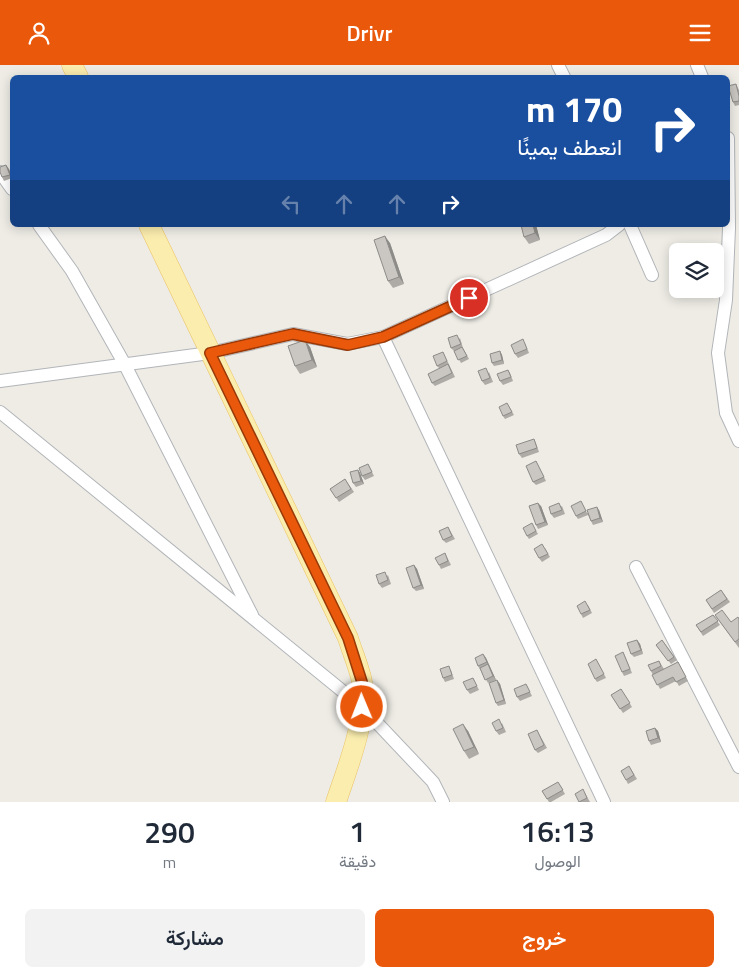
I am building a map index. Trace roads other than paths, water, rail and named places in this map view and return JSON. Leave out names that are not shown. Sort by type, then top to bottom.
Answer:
[{"type":"main road","points":[[150,227],[348,638],[362,682],[362,707],[356,743],[336,802]]},
{"type":"street","points":[[0,171],[10,186]]},
{"type":"street","points":[[39,227],[72,271],[124,363],[254,619]]},
{"type":"street","points":[[0,381],[210,353],[293,334],[348,345],[383,337],[606,235],[616,227]]},
{"type":"street","points":[[631,227],[652,275]]},
{"type":"street","points":[[729,227],[726,300],[718,353],[726,413],[739,441]]},
{"type":"street","points":[[383,337],[604,802]]},
{"type":"street","points":[[0,413],[362,707],[433,782],[443,802]]},
{"type":"street","points":[[636,567],[739,767]]}]
